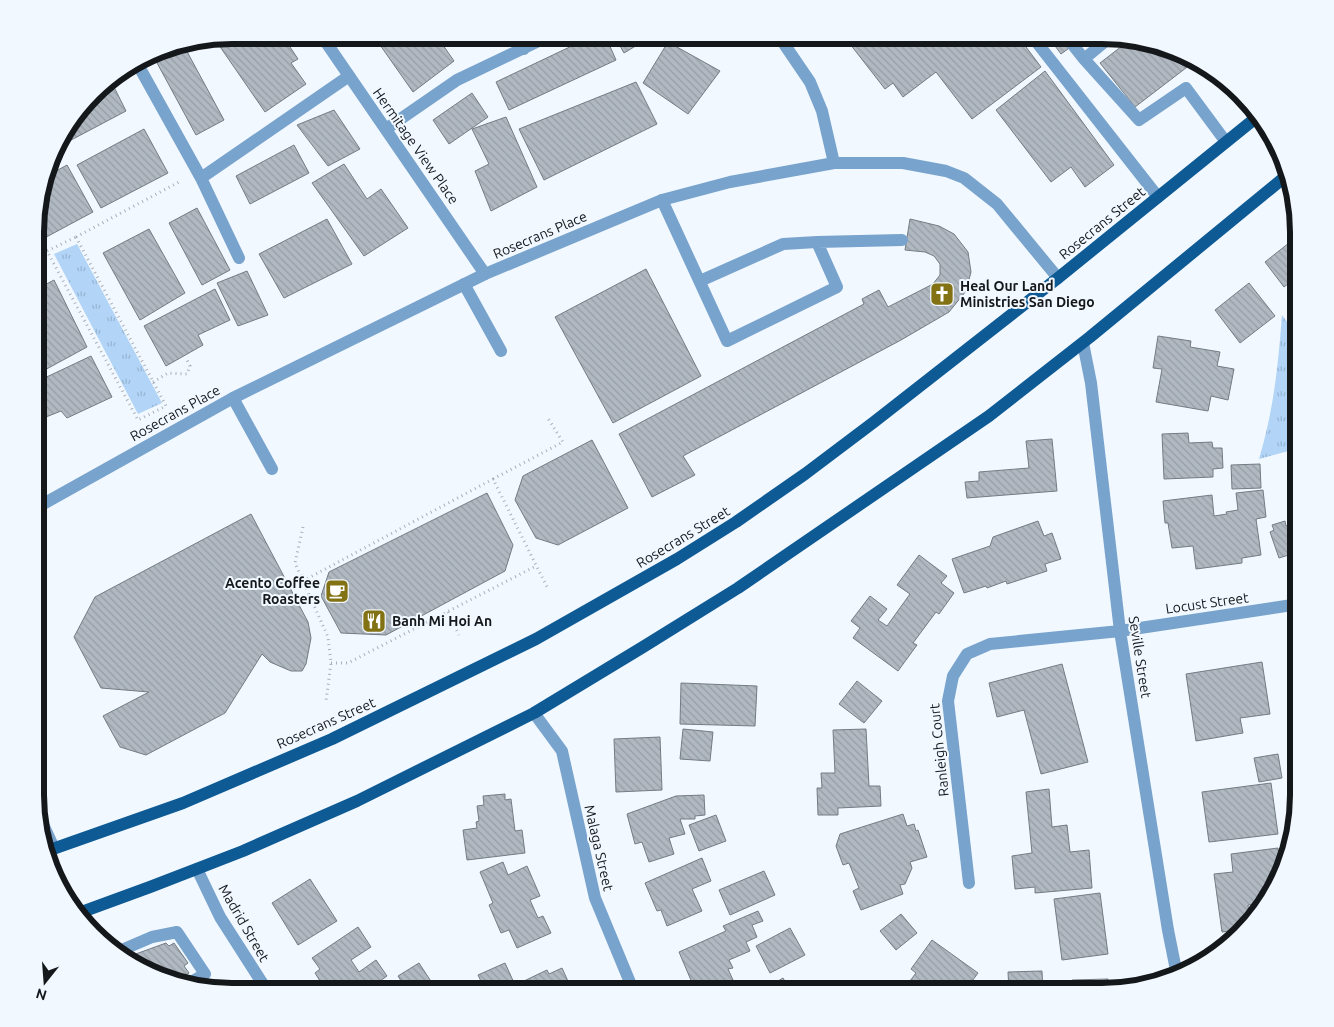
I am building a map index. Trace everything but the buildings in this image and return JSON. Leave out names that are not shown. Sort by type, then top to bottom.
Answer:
[{"type":"main road","name":"Rosecrans Street","points":[[52,849],[182,802],[332,739],[536,639],[614,596],[736,522],[805,474],[951,362],[1253,120]]},
{"type":"main road","points":[[84,911],[150,888],[283,835],[357,801],[534,712],[738,588],[989,416],[1083,343],[1283,179]]},
{"type":"street","name":"Hermitage View Place","points":[[327,44],[485,274]]},
{"type":"street","points":[[521,44],[524,49]]},
{"type":"street","points":[[386,129],[457,80],[534,44]]},
{"type":"street","points":[[784,44],[810,82],[822,111],[834,163]]},
{"type":"street","points":[[1038,44],[1158,197]]},
{"type":"street","points":[[1072,44],[1139,120],[1186,88],[1226,142]]},
{"type":"street","points":[[1084,58],[1102,44]]},
{"type":"street","points":[[140,68],[199,175],[239,258]]},
{"type":"street","points":[[199,175],[349,76]]},
{"type":"street","name":"Rosecrans Place","points":[[44,504],[233,398],[485,274],[662,200],[730,182],[834,163],[903,163],[946,171],[964,178],[997,204],[1058,278]]},
{"type":"street","points":[[662,200],[727,341],[838,287],[818,242]]},
{"type":"street","points":[[700,281],[783,244],[902,240]]},
{"type":"street","points":[[464,284],[500,351]]},
{"type":"street","name":"Seville Street","points":[[1083,343],[1091,383],[1120,631],[1176,968]]},
{"type":"street","points":[[233,398],[272,469]]},
{"type":"street","name":"Locust Street","points":[[1120,631],[1290,608]]},
{"type":"street","name":"Ranleigh Court","points":[[969,883],[948,701],[953,676],[967,654],[990,644],[1120,631]]},
{"type":"street","name":"Malaga Street","points":[[534,712],[562,751],[595,898],[630,983]]},
{"type":"street","name":"Madrid Street","points":[[197,868],[220,917],[262,983]]},
{"type":"street","points":[[124,949],[152,937],[177,932],[205,974],[195,980]]},
{"type":"path","points":[[44,252],[199,175]]},
{"type":"path","points":[[47,251],[138,420],[166,406],[76,237]]},
{"type":"path","points":[[153,382],[168,373],[187,374],[190,366],[186,358]]},
{"type":"path","points":[[303,581],[563,442],[547,417]]},
{"type":"path","points":[[493,479],[548,589]]},
{"type":"path","points":[[303,527],[295,563],[328,636],[331,663],[326,701]]},
{"type":"path","points":[[331,663],[348,663],[536,566]]},
{"type":"path","points":[[448,612],[459,635]]},
{"type":"green space","points":[[77,244],[162,403],[138,414],[54,254]]},
{"type":"green space","points":[[1282,315],[1290,326],[1290,450],[1259,459],[1275,387]]},
{"type":"place","name":"Heal Our Land Ministries San Diego","points":[[942,294]]},
{"type":"place","name":"Acento Coffee Roasters","points":[[337,591]]},
{"type":"place","name":"Banh Mi Hoi An","points":[[374,621]]}]
